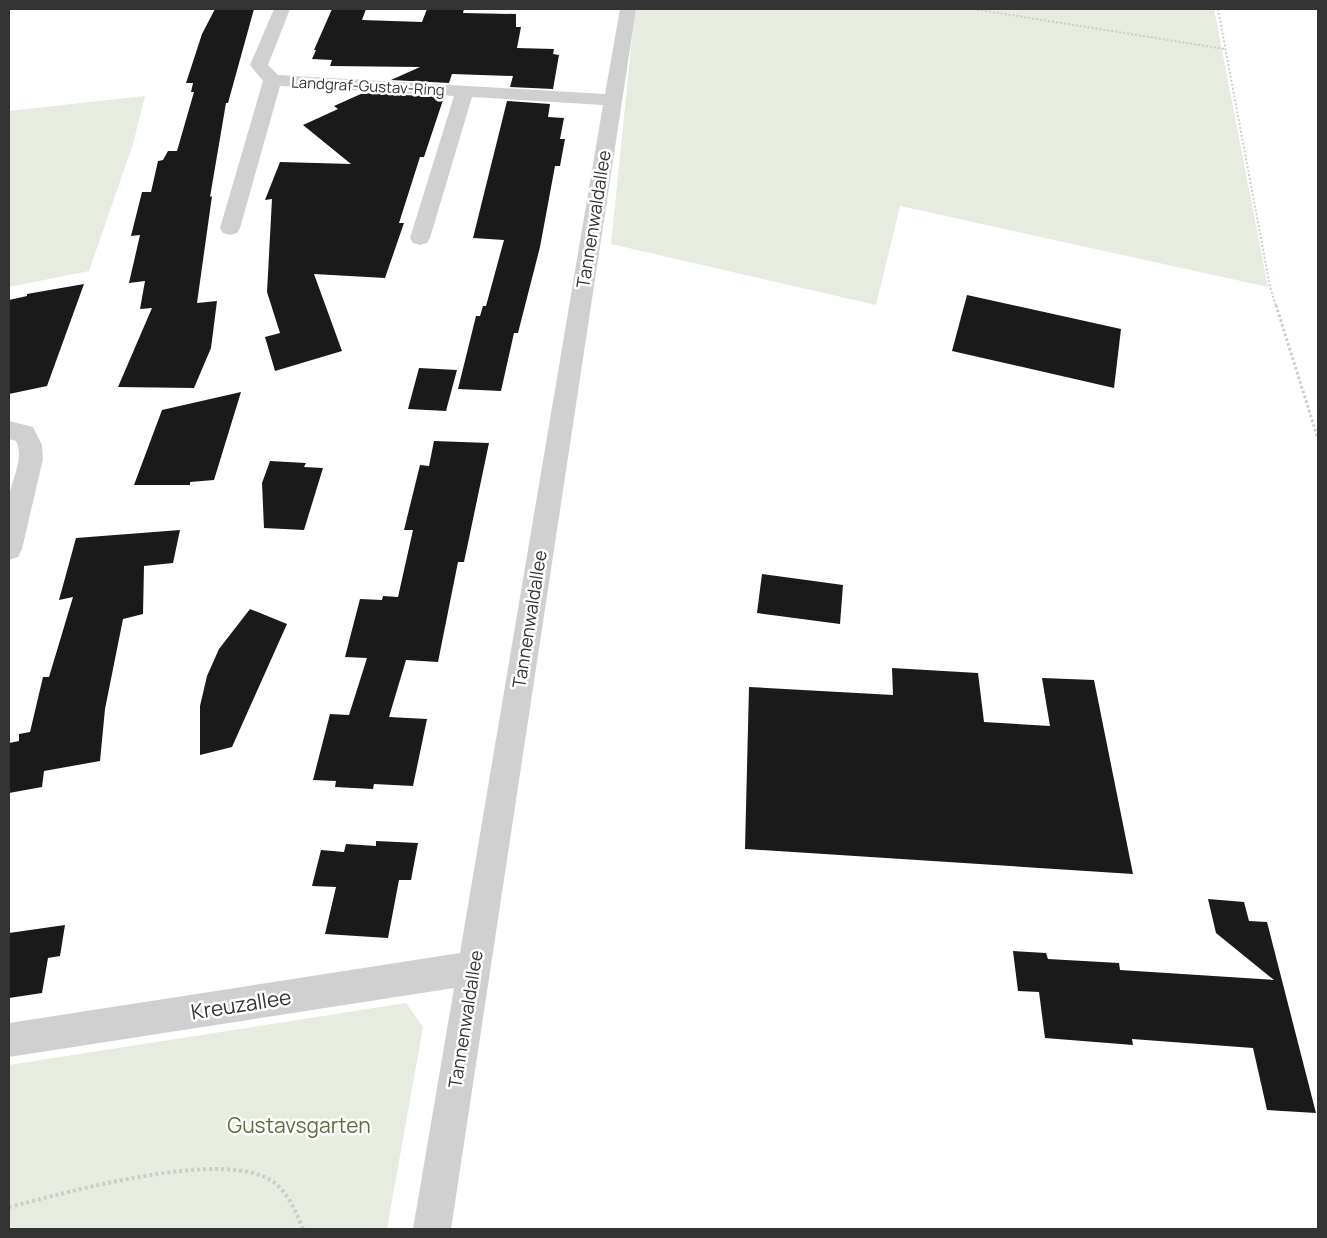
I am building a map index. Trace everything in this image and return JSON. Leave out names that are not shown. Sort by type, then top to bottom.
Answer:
[{"type":"street","name":"Landgraf-Gustav-Ring","points":[[282,9],[259,65],[264,74],[273,80],[612,100]]},
{"type":"street","name":"Tannenwaldallee","points":[[432,1229],[628,9]]},
{"type":"street","name":"Landgraf-Gustav-Ring","points":[[230,228],[273,80]]},
{"type":"street","name":"Landgraf-Gustav-Ring","points":[[420,238],[464,92]]},
{"type":"street","points":[[9,430],[24,434],[30,445],[31,459],[9,550]]},
{"type":"street","name":"Kreuzallee","points":[[9,1040],[473,968]]},
{"type":"path","points":[[973,9],[1225,49]]},
{"type":"path","points":[[1218,9],[1270,287],[1318,439]]},
{"type":"path","points":[[9,1207],[188,1168],[220,1167],[255,1172],[283,1190],[299,1213],[303,1229]]},
{"type":"green space","points":[[635,9],[1214,9],[1268,287],[900,206],[876,305],[611,244]]},
{"type":"green space","points":[[145,96],[133,144],[89,271],[9,287],[9,111]]},
{"type":"green space","name":"Gustavsgarten","points":[[406,1003],[423,1027],[387,1229],[9,1229],[9,1065]]},
{"type":"building","points":[[215,9],[254,9],[228,103],[226,103],[210,197],[212,196],[197,303],[217,301],[211,348],[194,388],[118,387],[152,308],[140,309],[145,281],[129,283],[140,235],[131,236],[142,192],[151,192],[158,161],[163,160],[168,151],[177,151],[194,92],[191,92],[193,83],[186,83],[202,34]]},
{"type":"building","points":[[332,9],[366,9],[362,20],[422,22],[427,9],[464,9],[463,13],[516,14],[516,27],[521,27],[517,48],[554,49],[553,54],[559,55],[553,89],[510,87],[513,76],[452,74],[449,83],[391,80],[420,67],[330,66],[332,60],[312,59]]},
{"type":"building","points":[[363,93],[444,97],[424,157],[420,157],[399,223],[404,223],[385,278],[314,274],[342,351],[275,371],[265,337],[280,333],[267,292],[272,199],[265,200],[280,162],[351,164],[303,125],[338,109],[334,106]]},
{"type":"building","points":[[507,101],[550,104],[548,117],[564,118],[560,139],[565,139],[560,166],[555,166],[540,247],[518,333],[514,333],[501,391],[458,389],[476,316],[480,316],[483,306],[486,306],[504,240],[473,238]]},
{"type":"building","points":[[84,284],[47,386],[9,394],[9,300],[27,296],[27,294]]},
{"type":"building","points":[[967,295],[1121,329],[1114,388],[952,351]]},
{"type":"building","points":[[419,368],[457,370],[446,411],[408,409]]},
{"type":"building","points":[[241,392],[214,480],[190,482],[190,485],[134,485],[162,410]]},
{"type":"building","points":[[434,441],[489,443],[464,562],[458,562],[438,662],[406,660],[389,717],[427,719],[413,786],[374,784],[373,789],[335,787],[336,781],[313,780],[330,714],[349,715],[367,658],[345,657],[360,599],[382,600],[383,596],[398,597],[413,530],[404,530],[420,465],[429,466]]},
{"type":"building","points":[[270,461],[306,463],[304,467],[323,468],[304,530],[264,528],[262,483]]},
{"type":"building","points":[[180,530],[173,563],[144,566],[143,614],[123,619],[105,709],[100,761],[44,771],[42,787],[9,793],[9,743],[19,741],[19,734],[30,732],[43,677],[49,677],[73,597],[59,600],[76,538]]},
{"type":"building","points":[[762,574],[843,585],[840,624],[757,613]]},
{"type":"building","points":[[250,609],[287,624],[232,747],[200,755],[200,706],[207,676],[219,649]]},
{"type":"building","points":[[892,668],[978,673],[984,722],[1050,726],[1042,678],[1094,680],[1133,874],[745,849],[749,687],[893,695]]},
{"type":"building","points":[[376,841],[418,843],[411,880],[399,880],[388,938],[325,934],[336,887],[312,886],[321,850],[344,852],[346,844],[376,846]]},
{"type":"building","points":[[1208,899],[1244,902],[1249,921],[1267,922],[1316,1113],[1267,1110],[1253,1048],[1132,1039],[1133,1045],[1045,1038],[1039,992],[1018,991],[1013,951],[1046,953],[1048,959],[1119,963],[1120,970],[1274,980],[1216,933]]},
{"type":"building","points":[[65,925],[60,956],[48,958],[42,993],[9,998],[9,933]]}]
